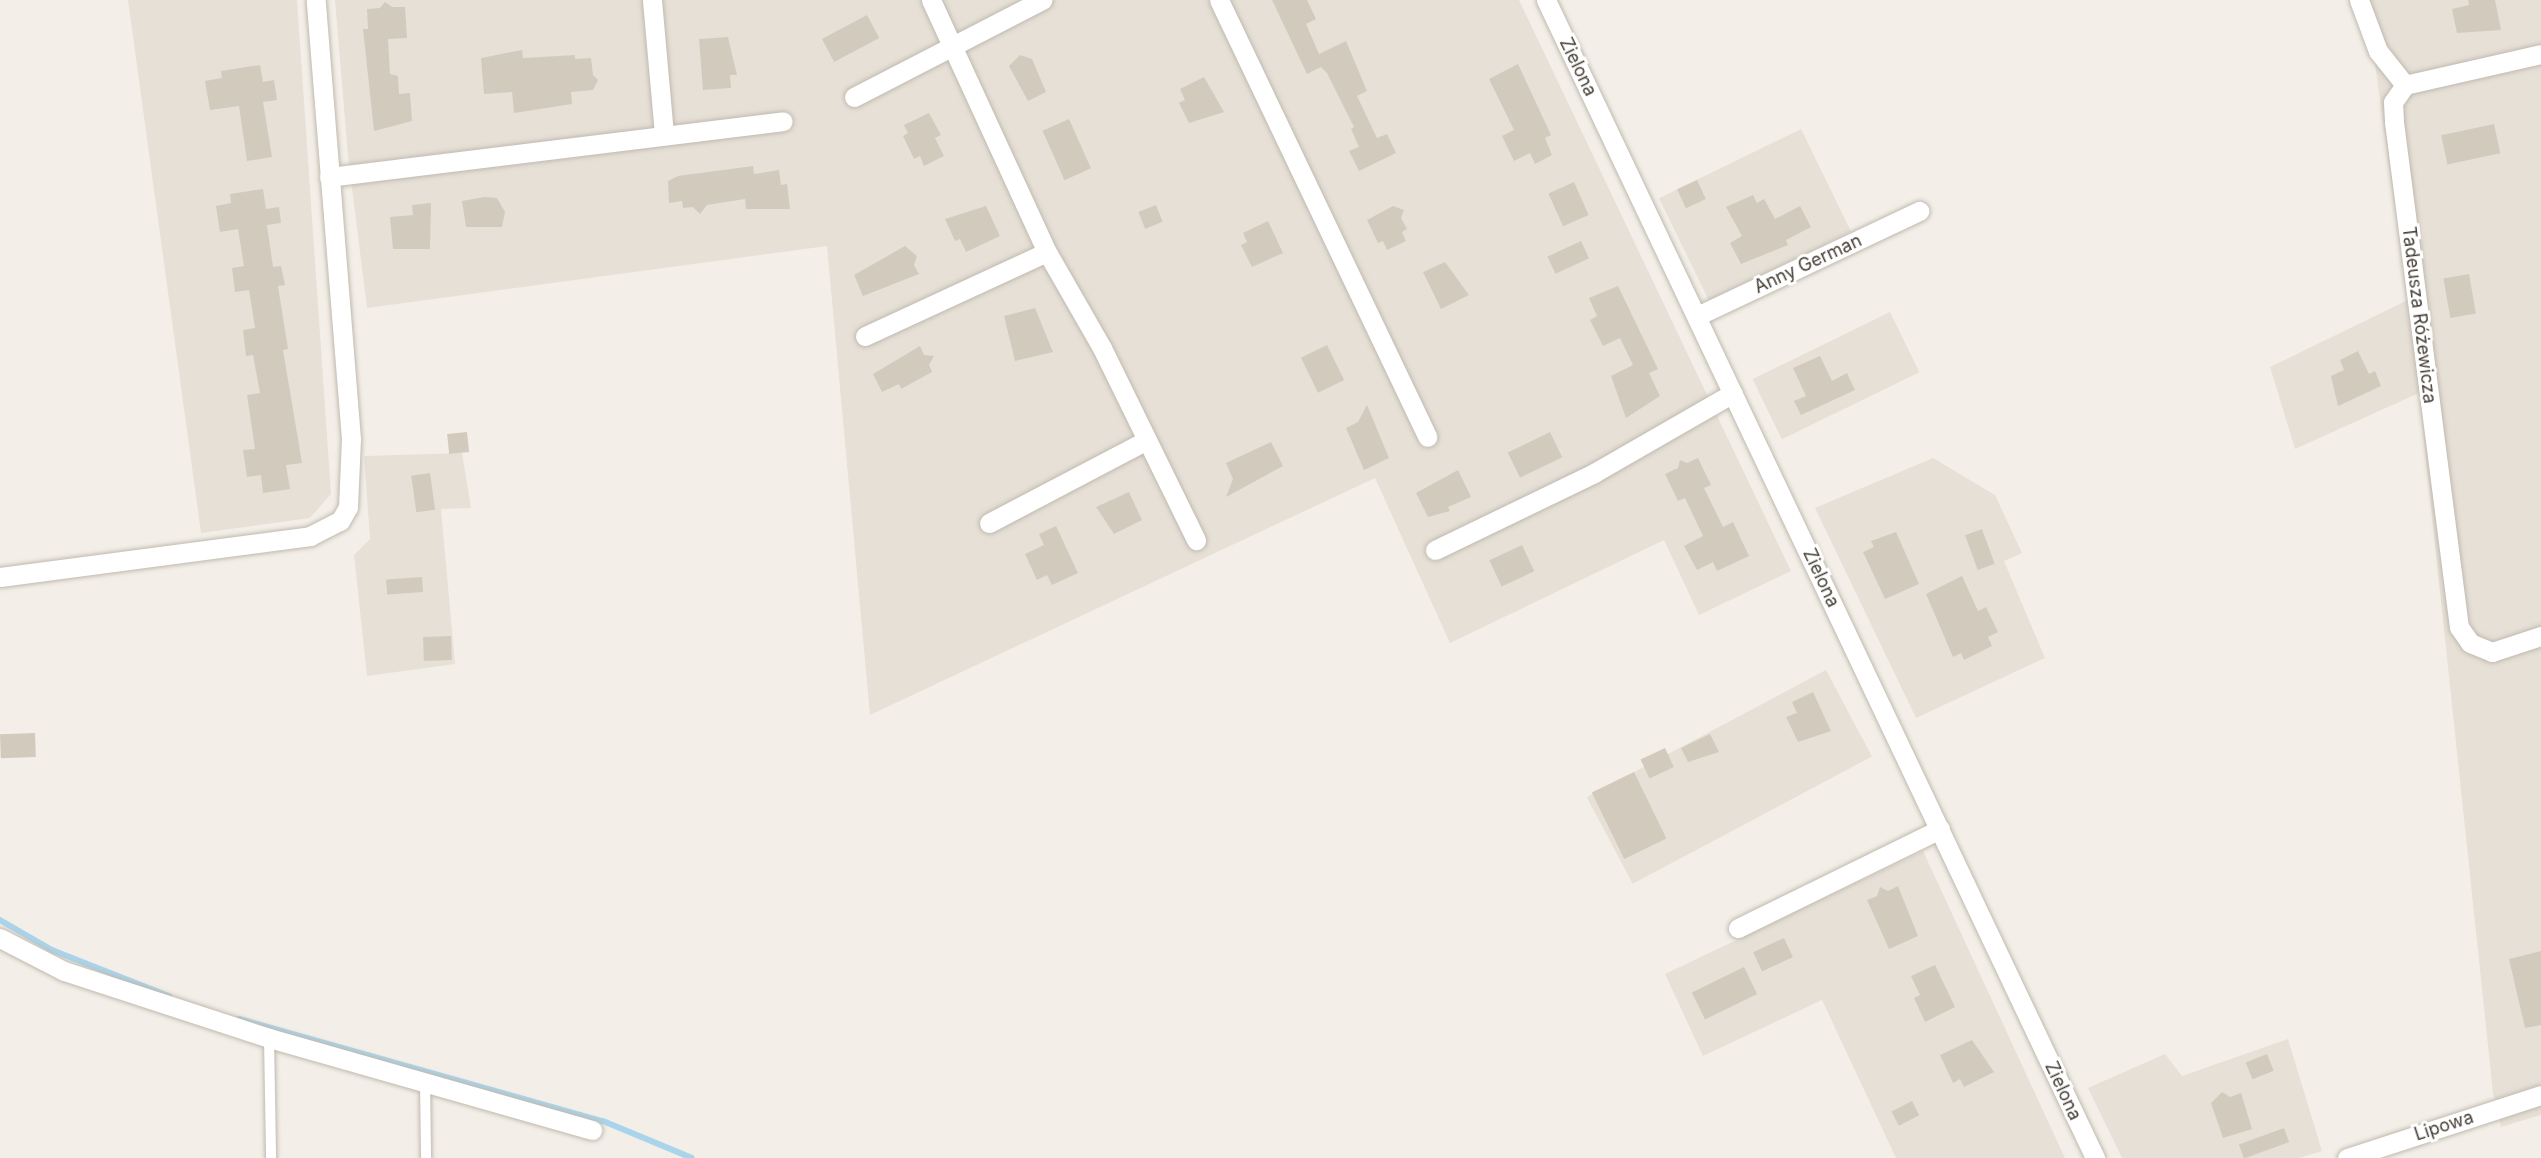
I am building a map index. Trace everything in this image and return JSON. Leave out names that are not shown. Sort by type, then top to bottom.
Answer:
[{"type":"street","points":[[0,577],[310,536],[340,521],[352,485],[351,439],[316,0]]},
{"type":"street","points":[[652,0],[664,134]]},
{"type":"street","points":[[931,0],[1047,252],[1102,348],[1145,441],[1196,540]]},
{"type":"street","points":[[854,97],[1042,0]]},
{"type":"street","points":[[1219,0],[1427,437]]},
{"type":"street","name":"Zielona","points":[[1546,0],[2095,1158]]},
{"type":"street","points":[[2359,0],[2378,51],[2405,85],[2541,54]]},
{"type":"street","name":"Tadeusza Różewicza","points":[[2405,85],[2393,102],[2393,122],[2459,627],[2470,643],[2491,652],[2541,636]]},
{"type":"street","points":[[329,177],[783,121]]},
{"type":"street","name":"Anny German","points":[[1697,316],[1919,211]]},
{"type":"street","points":[[865,336],[1047,252]]},
{"type":"street","points":[[1435,550],[1594,474],[1733,393]]},
{"type":"street","points":[[989,523],[1145,441]]},
{"type":"street","points":[[1738,928],[1940,829]]},
{"type":"street","points":[[0,938],[64,971],[269,1038],[592,1129]]},
{"type":"street","name":"Lipowa","points":[[2347,1158],[2541,1095]]},
{"type":"lane","points":[[269,1038],[271,1158]]},
{"type":"lane","points":[[425,1081],[426,1158]]},
{"type":"shaded area","points":[[128,0],[297,0],[331,494],[310,518],[201,533]]},
{"type":"shaded area","points":[[335,0],[1519,0],[1791,571],[1699,615],[1664,540],[1450,643],[1375,478],[870,715],[827,246],[367,308],[348,156]]},
{"type":"shaded area","points":[[2366,0],[2541,0],[2541,1115],[2501,1127],[2493,1093],[2419,393],[2295,449],[2270,367],[2408,300]]},
{"type":"shaded area","points":[[1801,129],[1851,231],[1709,301],[1659,198]]},
{"type":"shaded area","points":[[1890,312],[1919,372],[1782,439],[1752,379]]},
{"type":"shaded area","points":[[462,453],[471,508],[441,509],[455,664],[367,676],[354,555],[370,539],[364,456]]},
{"type":"shaded area","points":[[1933,458],[1995,495],[2022,553],[2004,561],[2045,658],[1916,718],[1815,508]]},
{"type":"shaded area","points":[[1826,670],[1872,757],[1633,884],[1587,797]]},
{"type":"shaded area","points":[[1923,851],[2065,1158],[1896,1158],[1822,1000],[1703,1056],[1665,974]]},
{"type":"shaded area","points":[[2288,1039],[2322,1151],[2299,1158],[2122,1158],[2088,1088],[2165,1054],[2182,1076]]},
{"type":"building","points":[[1272,0],[1307,0],[1316,19],[1306,24],[1319,54],[1346,41],[1367,91],[1357,96],[1377,138],[1387,134],[1396,153],[1359,171],[1349,151],[1359,147],[1351,129],[1354,127],[1327,73],[1321,67],[1307,74]]},
{"type":"building","points":[[2468,0],[2495,0],[2501,30],[2457,33],[2452,9],[2469,5]]},
{"type":"building","points":[[385,2],[392,7],[405,7],[407,38],[388,39],[390,74],[398,76],[399,94],[410,93],[412,121],[374,131],[363,29],[368,29],[367,9],[380,8]]},
{"type":"building","points":[[867,15],[879,38],[834,62],[822,39]]},
{"type":"building","points":[[728,37],[737,75],[730,75],[731,88],[703,90],[699,39]]},
{"type":"building","points":[[522,50],[523,58],[575,55],[575,59],[591,58],[593,75],[598,80],[593,90],[571,92],[572,104],[514,113],[512,92],[484,94],[481,58]]},
{"type":"building","points":[[1020,55],[1032,59],[1046,92],[1028,101],[1009,66]]},
{"type":"building","points":[[1518,64],[1551,135],[1545,138],[1552,155],[1535,164],[1530,153],[1514,161],[1502,136],[1514,130],[1489,79]]},
{"type":"building","points":[[260,65],[263,82],[274,80],[277,100],[263,102],[272,157],[247,161],[239,106],[210,110],[205,81],[222,78],[221,71]]},
{"type":"building","points":[[1204,77],[1224,112],[1189,123],[1179,103],[1185,100],[1180,89]]},
{"type":"building","points":[[929,113],[941,135],[935,138],[944,156],[924,166],[920,156],[914,159],[903,136],[908,133],[904,125]]},
{"type":"building","points":[[1069,119],[1091,168],[1064,180],[1043,131]]},
{"type":"building","points":[[2494,124],[2500,153],[2447,165],[2441,135]]},
{"type":"building","points":[[753,166],[754,174],[779,170],[781,185],[787,184],[790,209],[746,209],[745,199],[707,205],[700,214],[693,207],[683,208],[682,201],[669,203],[668,181],[678,176]]},
{"type":"building","points":[[1697,180],[1706,199],[1686,208],[1677,189]]},
{"type":"building","points":[[1574,182],[1589,215],[1563,226],[1548,193]]},
{"type":"building","points":[[263,189],[266,209],[279,207],[281,223],[267,225],[273,267],[281,266],[285,285],[278,286],[288,349],[283,350],[302,463],[286,465],[290,489],[263,493],[261,475],[247,477],[243,450],[255,449],[247,395],[260,393],[253,355],[246,356],[243,330],[255,328],[249,290],[235,292],[232,268],[244,266],[238,229],[220,232],[216,206],[231,203],[230,194]]},
{"type":"building","points":[[1753,195],[1757,203],[1764,199],[1775,219],[1800,206],[1811,227],[1786,240],[1788,245],[1741,264],[1730,243],[1742,236],[1726,207]]},
{"type":"building","points":[[484,197],[497,198],[505,212],[502,227],[466,227],[462,201]]},
{"type":"building","points":[[431,203],[430,249],[393,249],[390,217],[413,215],[412,205]]},
{"type":"building","points":[[1156,205],[1163,222],[1145,229],[1138,212]]},
{"type":"building","points":[[986,206],[1000,236],[966,252],[960,239],[955,241],[945,219]]},
{"type":"building","points":[[1393,206],[1404,210],[1401,218],[1407,229],[1402,232],[1406,241],[1387,250],[1383,241],[1378,243],[1367,220]]},
{"type":"building","points":[[1268,221],[1283,253],[1252,267],[1241,245],[1247,242],[1243,233]]},
{"type":"building","points":[[1581,241],[1589,258],[1555,274],[1547,257]]},
{"type":"building","points":[[905,246],[917,256],[914,265],[919,274],[863,296],[854,275]]},
{"type":"building","points":[[1445,262],[1469,295],[1441,309],[1423,272]]},
{"type":"building","points":[[2469,274],[2476,313],[2450,318],[2443,279]]},
{"type":"building","points":[[1618,286],[1658,369],[1649,373],[1660,396],[1626,418],[1611,376],[1633,365],[1620,338],[1603,346],[1590,320],[1597,316],[1589,298]]},
{"type":"building","points":[[1035,308],[1053,352],[1015,361],[1004,316]]},
{"type":"building","points":[[1327,345],[1344,380],[1318,393],[1301,358]]},
{"type":"building","points":[[920,346],[924,355],[934,356],[929,365],[932,372],[901,389],[899,384],[882,392],[873,374]]},
{"type":"building","points":[[2358,351],[2369,374],[2375,371],[2381,386],[2338,406],[2331,376],[2344,370],[2340,360]]},
{"type":"building","points":[[1820,356],[1832,381],[1847,373],[1855,390],[1801,415],[1794,401],[1806,396],[1793,368]]},
{"type":"building","points":[[1367,405],[1389,458],[1364,470],[1346,428],[1358,422]]},
{"type":"building","points":[[467,432],[469,452],[449,454],[447,434]]},
{"type":"building","points":[[1550,432],[1562,457],[1520,478],[1508,453]]},
{"type":"building","points":[[1271,442],[1283,466],[1226,497],[1233,479],[1226,463]]},
{"type":"building","points":[[1698,458],[1711,485],[1704,488],[1723,527],[1733,522],[1749,556],[1717,571],[1713,562],[1697,570],[1684,546],[1703,536],[1685,498],[1678,501],[1665,474],[1678,468],[1680,460],[1687,463]]},
{"type":"building","points":[[1458,470],[1471,497],[1448,507],[1450,511],[1428,517],[1416,493]]},
{"type":"building","points":[[430,473],[435,510],[416,512],[411,476]]},
{"type":"building","points":[[1129,492],[1142,520],[1114,534],[1096,507]]},
{"type":"building","points":[[1056,526],[1078,573],[1052,585],[1047,575],[1037,580],[1025,554],[1044,545],[1039,534]]},
{"type":"building","points":[[1982,529],[1995,564],[1978,570],[1965,535]]},
{"type":"building","points":[[1896,532],[1919,584],[1885,599],[1863,552],[1874,547],[1871,541]]},
{"type":"building","points":[[1522,545],[1534,571],[1502,586],[1489,560]]},
{"type":"building","points":[[1962,576],[1978,611],[1986,607],[1998,632],[1988,637],[1992,646],[1964,660],[1961,653],[1953,657],[1926,594]]},
{"type":"building","points":[[422,577],[423,592],[387,594],[386,580]]},
{"type":"building","points":[[451,636],[452,660],[424,661],[423,637]]},
{"type":"building","points":[[1813,692],[1831,731],[1798,742],[1786,717],[1797,713],[1792,702]]},
{"type":"building","points":[[35,733],[36,757],[1,758],[0,734]]},
{"type":"building","points":[[1710,734],[1719,752],[1688,762],[1681,748]]},
{"type":"building","points":[[1665,748],[1674,767],[1649,778],[1641,759]]},
{"type":"building","points":[[1634,772],[1666,839],[1624,859],[1592,793]]},
{"type":"building","points":[[1898,886],[1918,936],[1889,949],[1867,900],[1877,896],[1880,887],[1888,891]]},
{"type":"building","points":[[1784,938],[1793,957],[1762,971],[1753,952]]},
{"type":"building","points":[[2541,951],[2541,1025],[2525,1028],[2509,959]]},
{"type":"building","points":[[1935,965],[1955,1007],[1925,1022],[1914,998],[1920,995],[1911,976]]},
{"type":"building","points":[[1744,967],[1757,994],[1705,1019],[1692,992]]},
{"type":"building","points":[[1972,1040],[1994,1072],[1964,1087],[1960,1079],[1953,1083],[1940,1055]]},
{"type":"building","points":[[2267,1054],[2274,1071],[2252,1079],[2246,1063]]},
{"type":"building","points":[[2222,1092],[2230,1097],[2241,1093],[2252,1129],[2223,1138],[2211,1103]]},
{"type":"building","points":[[1912,1101],[1919,1115],[1899,1126],[1892,1111]]},
{"type":"building","points":[[2284,1128],[2289,1142],[2245,1158],[2239,1144]]},
{"type":"waterway","points":[[0,920],[52,950],[169,996]]},
{"type":"waterway","points":[[239,1019],[603,1121],[692,1158]]}]
